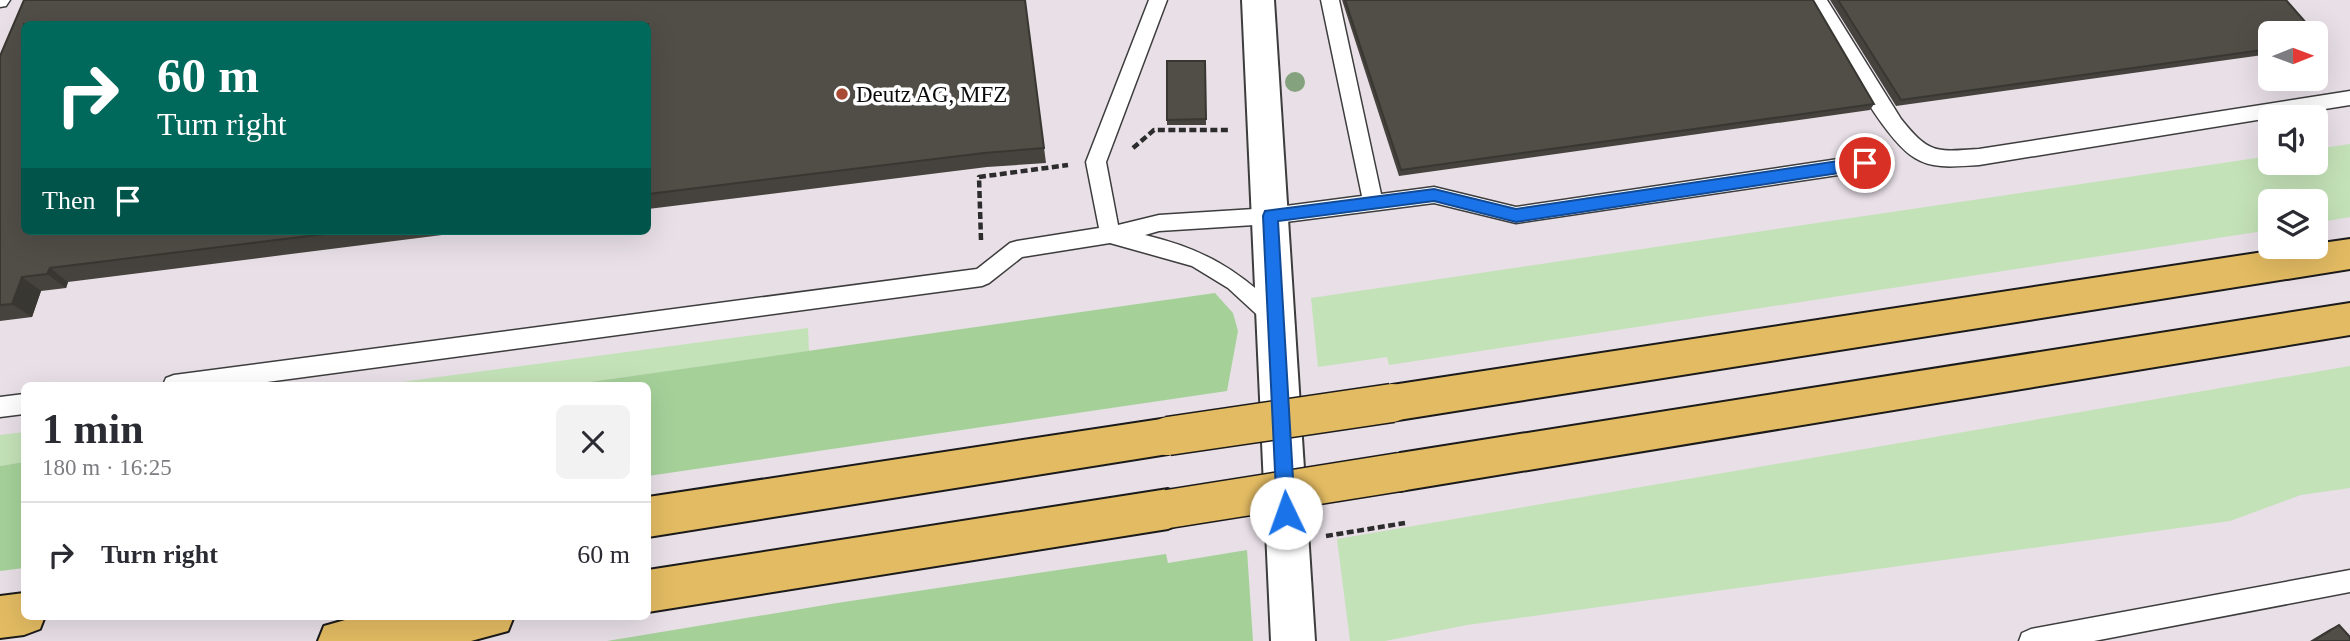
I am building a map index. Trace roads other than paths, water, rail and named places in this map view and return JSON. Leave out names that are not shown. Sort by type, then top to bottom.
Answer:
[{"type":"highway","points":[[651,517],[2350,254]]},
{"type":"highway","points":[[651,591],[2350,319]]},
{"type":"highway","points":[[0,617],[21,614]]},
{"type":"highway","points":[[340,641],[468,620]]},
{"type":"street","points":[[1258,0],[1293,641]]},
{"type":"lane","points":[[1110,235],[1097,162],[1158,0]]},
{"type":"lane","points":[[1330,0],[1373,203]]},
{"type":"lane","points":[[1818,0],[1899,130],[1921,152],[1944,159],[1979,157],[2350,98]]},
{"type":"lane","points":[[196,382],[982,277],[1017,250],[1110,235],[1159,223],[1270,216],[1434,195],[1516,215],[1865,163]]},
{"type":"lane","points":[[1110,235],[1178,250],[1215,266],[1247,289],[1275,319]]},
{"type":"lane","points":[[0,407],[21,404]]},
{"type":"lane","points":[[2031,641],[2350,581]]},
{"type":"place","name":"Deutz AG, MFZ","points":[[842,94]]}]
